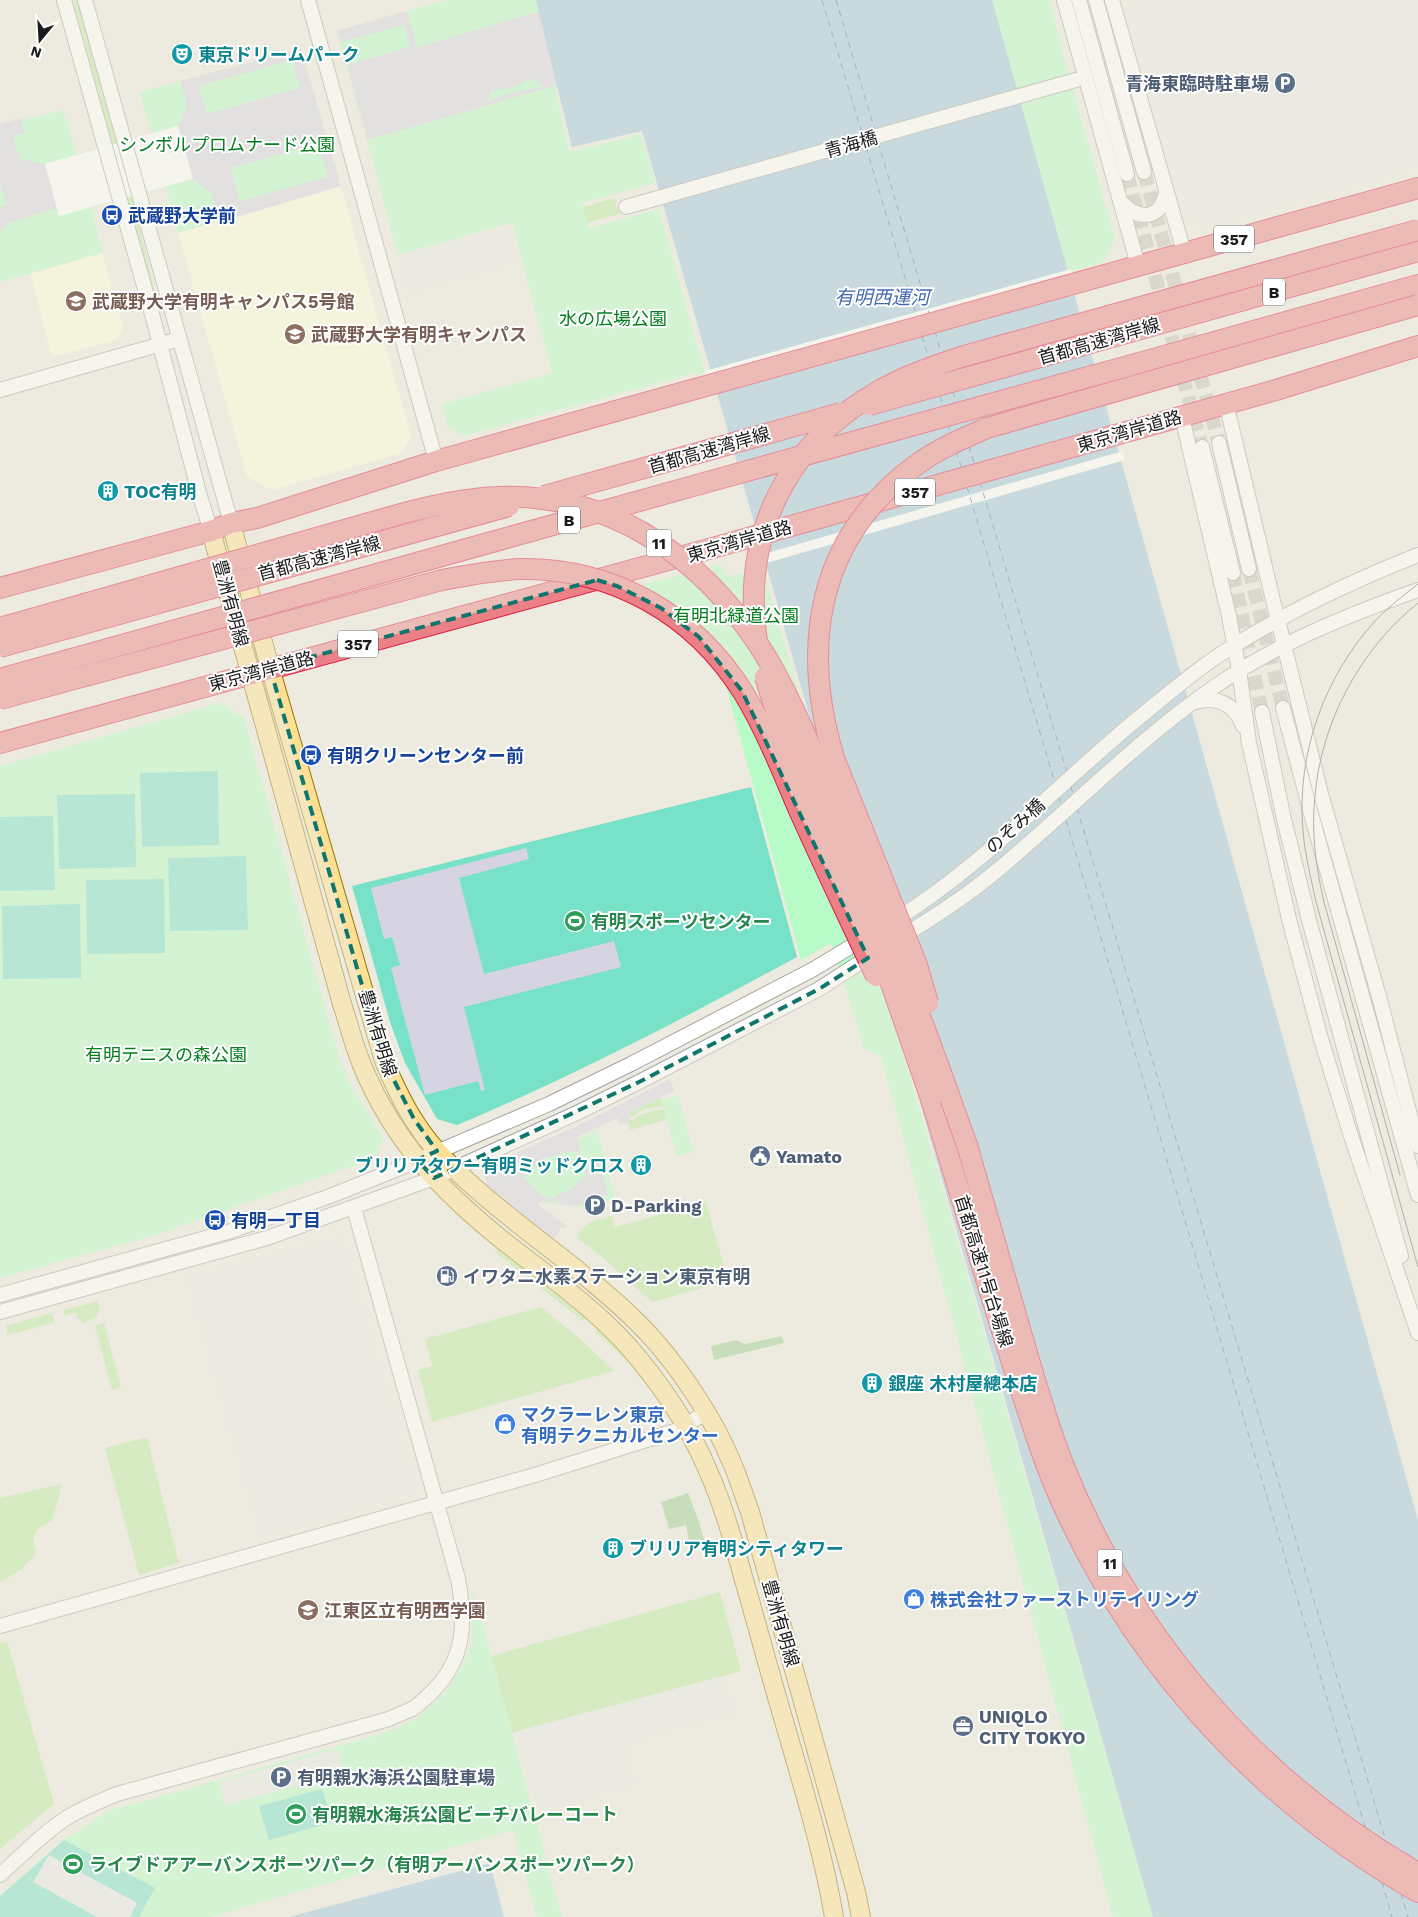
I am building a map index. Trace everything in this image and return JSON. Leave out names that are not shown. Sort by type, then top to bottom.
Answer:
[{"type":"highway","name":"357","points":[[0,588],[257,518],[436,461],[1082,280],[1418,189]]},
{"type":"highway","name":"11","points":[[932,1098],[880,952],[776,711],[762,666],[754,625],[758,549],[770,512],[788,475],[811,444],[841,416],[878,391],[915,373],[964,356],[1418,230]]},
{"type":"highway","name":"首都高速湾岸線","points":[[0,647],[1418,251]]},
{"type":"highway","name":"首都高速湾岸線","points":[[0,679],[1418,285]]},
{"type":"highway","name":"11","points":[[967,1145],[917,965],[842,781],[825,725],[817,671],[819,622],[830,580],[847,542],[870,508],[901,477],[939,450],[987,428],[1418,306]]},
{"type":"highway","name":"東京湾岸道路","points":[[0,744],[1182,417],[1418,346]]},
{"type":"highway","name":"11","points":[[0,628],[397,515],[453,502],[516,497],[542,498],[587,508],[640,531],[673,552],[706,579],[748,630],[776,676],[823,777],[903,972],[967,1145]]},
{"type":"highway","name":"11","points":[[0,698],[442,580],[495,571],[544,570],[592,578],[617,586],[661,608],[699,636],[720,659],[742,691],[757,716],[932,1098]]},
{"type":"highway","name":"首都高速11号台場線","points":[[932,1098],[982,1267],[1049,1470],[1068,1516],[1114,1601],[1147,1652],[1171,1682],[1222,1740],[1249,1767],[1302,1815],[1330,1836],[1418,1892]]},
{"type":"highway","name":"首都高速11号台場線","points":[[967,1145],[1047,1421],[1083,1509],[1132,1600],[1159,1642],[1205,1699],[1260,1757],[1368,1844],[1418,1873]]},
{"type":"main road","name":"豊洲有明線","points":[[231,524],[270,668],[384,1062],[396,1089],[421,1131],[437,1151],[526,1231],[608,1296],[642,1327],[669,1357],[706,1413],[732,1461],[750,1512],[856,1892],[861,1917]]},
{"type":"main road","name":"豊洲有明線","points":[[211,530],[339,995],[362,1065],[396,1131],[417,1160],[474,1217],[584,1304],[614,1331],[658,1384],[686,1426],[709,1472],[728,1521],[812,1820],[834,1917]]},
{"type":"street","points":[[64,0],[201,500],[211,530]]},
{"type":"street","points":[[85,0],[231,524]]},
{"type":"street","points":[[308,0],[436,461]]},
{"type":"street","points":[[1064,0],[1138,265]]},
{"type":"street","points":[[1079,0],[1127,174]]},
{"type":"street","points":[[1096,0],[1144,172]]},
{"type":"street","points":[[1112,0],[1184,252]]},
{"type":"street","name":"青海橋","points":[[626,207],[1076,80]]},
{"type":"street","points":[[1120,201],[1129,212],[1149,215],[1158,210],[1164,201],[1166,191]]},
{"type":"street","points":[[0,390],[179,339]]},
{"type":"street","points":[[1226,403],[1322,794],[1380,1000],[1418,1146]]},
{"type":"street","points":[[1182,417],[1235,645],[1249,743],[1284,901],[1321,1038],[1418,1320]]},
{"type":"street","points":[[1219,443],[1249,569]]},
{"type":"street","points":[[1202,447],[1233,573]]},
{"type":"street","name":"のぞみ橋","points":[[0,1295],[231,1231],[334,1195],[549,1104],[812,970],[904,914],[958,875],[1128,727],[1205,665],[1235,645],[1278,621],[1342,588],[1418,555]]},
{"type":"street","name":"のぞみ橋","points":[[0,1312],[267,1238],[354,1208],[456,1170],[579,1112],[819,988],[944,911],[994,873],[1157,731],[1193,703],[1212,694],[1239,670],[1285,645],[1338,620],[1418,590]]},
{"type":"street","points":[[1212,694],[1237,713],[1249,743]]},
{"type":"street","points":[[1283,708],[1418,1195]]},
{"type":"street","points":[[1262,712],[1309,920],[1388,1230],[1418,1333]]},
{"type":"street","points":[[1348,945],[1418,1161]]},
{"type":"street","points":[[0,1874],[46,1833],[68,1817],[108,1797],[389,1719],[414,1708],[442,1682],[453,1664],[464,1626],[463,1604],[458,1579],[354,1208]]},
{"type":"street","points":[[0,1626],[438,1503],[665,1435],[686,1426],[706,1413]]},
{"type":"highlighted area","points":[[597,580],[617,586],[661,608],[699,637],[742,691],[868,958],[819,989],[639,1082],[456,1169],[434,1178],[417,1160],[437,1151],[414,1119],[384,1061],[270,668]]},
{"type":"shaded area","points":[[580,0],[650,0],[641,61],[367,140],[347,65],[410,47],[404,25],[341,42],[337,31],[407,11],[417,48]],"holes":[[[533,78],[542,87],[513,92],[488,101],[491,90],[512,88]]]},
{"type":"shaded area","name":"青海東臨時駐車場","points":[[1128,0],[1418,0],[1418,166],[1205,227],[1189,218]]},
{"type":"shaded area","points":[[301,49],[341,186],[220,222],[211,193],[193,179],[104,195],[59,216],[57,208],[9,223],[0,231],[0,207],[6,205],[0,185],[0,124],[21,118],[25,133],[13,136],[20,159],[45,164],[135,145],[178,126],[187,105],[180,81]],"holes":[[[292,60],[300,88],[207,114],[199,86]],[[319,143],[328,177],[239,201],[231,168]]]},
{"type":"shaded area","name":"武蔵野大学有明キャンパス","points":[[341,186],[411,436],[402,453],[272,490],[247,477],[178,233]]},
{"type":"shaded area","points":[[505,228],[514,261],[410,292],[400,256]]},
{"type":"shaded area","name":"武蔵野大学有明キャンパス5号館","points":[[102,253],[123,327],[117,340],[52,357],[30,274]]},
{"type":"shaded area","points":[[526,848],[529,859],[459,878],[484,974],[614,941],[621,967],[464,1007],[485,1090],[481,1091],[478,1081],[425,1095],[391,968],[400,965],[392,937],[384,939],[371,888]]},
{"type":"shaded area","points":[[670,1079],[675,1091],[629,1112],[630,1122],[620,1125],[618,1118],[577,1137],[581,1158],[588,1172],[598,1155],[608,1195],[577,1206],[550,1201],[539,1202],[538,1205],[567,1226],[565,1229],[562,1227],[552,1240],[497,1195],[495,1196],[487,1185],[485,1178],[488,1170],[495,1162],[575,1127]],"holes":[[[567,1152],[577,1152],[586,1175],[571,1189],[550,1199],[539,1193],[524,1177],[537,1164],[547,1158]]]},
{"type":"shaded area","points":[[341,1238],[416,1491],[262,1536],[189,1278]]},
{"type":"shaded area","points":[[723,1676],[734,1712],[623,1743],[634,1783],[540,1811],[518,1731]]},
{"type":"shaded area","name":"有明親水海浜公園駐車場","points":[[337,1749],[344,1773],[225,1805],[219,1782]]},
{"type":"shaded area","points":[[49,1855],[137,1903],[130,1917],[97,1917],[33,1882]]},
{"type":"green space","points":[[73,0],[77,0],[134,205],[159,307],[157,306]]},
{"type":"green space","name":"水の広場公園","points":[[445,0],[579,0],[641,61],[555,88],[569,152],[641,134],[655,183],[582,203],[589,228],[659,209],[705,373],[697,375],[695,373],[464,436],[448,427],[442,404],[552,373],[512,223],[398,255],[337,31]]},
{"type":"green space","points":[[991,0],[1050,0],[1067,69],[1115,240],[1102,263],[1068,272]]},
{"type":"green space","name":"シンボルプロムナード公園","points":[[301,49],[341,186],[178,233],[166,187],[92,208],[102,253],[0,282],[0,126],[63,110],[77,155],[152,134],[139,92]]},
{"type":"green space","points":[[614,198],[619,214],[569,228],[571,202],[573,210]]},
{"type":"green space","name":"有明北緑道公園","points":[[721,564],[726,577],[763,569],[1153,1917],[1113,1917],[881,1056],[864,1048],[831,943],[801,960],[715,646],[631,588]]},
{"type":"green space","name":"有明テニスの森公園","points":[[219,703],[244,718],[339,1057],[349,1081],[383,1138],[375,1158],[153,1236],[0,1278],[0,766]]},
{"type":"green space","points":[[218,771],[219,845],[142,847],[140,773]]},
{"type":"green space","name":"有明スポーツセンター","points":[[751,787],[797,957],[714,1002],[544,1087],[457,1125],[437,1119],[405,1063],[390,1022],[352,886]]},
{"type":"green space","points":[[135,794],[136,867],[59,869],[57,795]]},
{"type":"green space","points":[[53,816],[55,890],[0,891],[0,817]]},
{"type":"green space","points":[[246,856],[248,930],[170,931],[168,858]]},
{"type":"green space","points":[[164,879],[165,953],[87,954],[86,880]]},
{"type":"green space","points":[[80,904],[81,978],[3,979],[2,906]]},
{"type":"green space","points":[[678,1095],[693,1152],[677,1156],[661,1101]]},
{"type":"green space","points":[[659,1098],[666,1102],[668,1106],[644,1109],[630,1118],[628,1113]]},
{"type":"green space","points":[[656,1110],[666,1110],[672,1118],[630,1130],[628,1122],[640,1115]]},
{"type":"green space","points":[[597,1130],[615,1198],[579,1207],[547,1203],[521,1193],[518,1166]]},
{"type":"green space","points":[[706,1202],[728,1281],[652,1302],[603,1258],[577,1238],[580,1237],[576,1234],[590,1222],[612,1216],[615,1227]]},
{"type":"green space","points":[[497,1249],[585,1318],[583,1321],[495,1252]]},
{"type":"green space","points":[[98,1301],[100,1312],[93,1319],[82,1323],[81,1319],[78,1320],[76,1313],[64,1316],[64,1310]]},
{"type":"green space","points":[[541,1307],[585,1343],[614,1371],[432,1422],[418,1370],[432,1366],[425,1339]]},
{"type":"green space","points":[[51,1313],[54,1320],[53,1323],[7,1335],[6,1326]]},
{"type":"green space","points":[[104,1323],[121,1387],[112,1390],[95,1326]]},
{"type":"green space","points":[[598,1329],[627,1358],[658,1395],[656,1397],[626,1360],[596,1332]]},
{"type":"green space","points":[[782,1336],[784,1343],[714,1360],[711,1346],[736,1340],[745,1344]]},
{"type":"green space","points":[[147,1437],[179,1563],[139,1575],[105,1448]]},
{"type":"green space","points":[[61,1484],[52,1521],[35,1533],[33,1542],[36,1553],[22,1569],[0,1583],[0,1498]]},
{"type":"green space","points":[[688,1493],[706,1547],[690,1546],[686,1525],[669,1529],[661,1502]]},
{"type":"green space","points":[[473,1590],[562,1917],[537,1917],[513,1830],[211,1917],[0,1917],[0,1896],[64,1840],[108,1811],[384,1733],[419,1717],[446,1692],[463,1664],[472,1643]]},
{"type":"green space","points":[[720,1592],[741,1671],[512,1733],[491,1656]]},
{"type":"green space","points":[[7,1641],[54,1804],[0,1849],[0,1643]]},
{"type":"green space","name":"有明親水海浜公園ビーチバレーコート","points":[[322,1789],[333,1822],[269,1840],[259,1806]]},
{"type":"green space","name":"ライブドアアーバンスポーツパーク（有明アーバンスポーツパーク）","points":[[64,1840],[155,1888],[139,1917],[0,1917],[0,1896]]},
{"type":"water","name":"有明西運河","points":[[536,0],[992,0],[1418,1520],[1418,1917],[1153,1917],[642,131],[572,147]]},
{"type":"water","points":[[490,1863],[504,1917],[289,1917]]},
{"type":"pier","points":[[178,126],[193,179],[59,216],[45,164]]},
{"type":"pier","points":[[1071,269],[1078,293],[712,395],[705,371]]},
{"type":"pier","points":[[1123,451],[1125,460],[756,566],[753,557]]},
{"type":"ferry route","points":[[822,0],[862,133]]},
{"type":"ferry route","points":[[836,0],[875,131]]},
{"type":"ferry route","points":[[878,142],[929,313]]},
{"type":"ferry route","points":[[866,147],[917,318]]},
{"type":"ferry route","points":[[935,331],[941,354]]},
{"type":"ferry route","points":[[922,336],[929,359]]},
{"type":"ferry route","points":[[953,391],[956,404]]},
{"type":"ferry route","points":[[940,396],[943,407]]},
{"type":"ferry route","points":[[948,425],[951,433]]},
{"type":"ferry route","points":[[969,446],[974,464]]},
{"type":"ferry route","points":[[956,451],[962,469]]},
{"type":"ferry route","points":[[980,482],[1067,773]]},
{"type":"ferry route","points":[[967,487],[1055,783]]},
{"type":"ferry route","points":[[1071,786],[1073,795]]},
{"type":"ferry route","points":[[1059,796],[1061,804]]},
{"type":"ferry route","points":[[1077,808],[1386,1841]]},
{"type":"ferry route","points":[[1066,820],[1366,1830]]},
{"type":"ferry route","points":[[1382,1882],[1392,1917]]},
{"type":"ferry route","points":[[1401,1893],[1408,1917]]},
{"type":"tunnel","points":[[1144,172],[1219,443]]},
{"type":"tunnel","points":[[1127,174],[1202,447]]},
{"type":"tunnel","points":[[1249,569],[1283,708]]},
{"type":"tunnel","points":[[1233,573],[1262,712]]},
{"type":"tram line","points":[[1418,584],[1390,606],[1375,621],[1341,667],[1317,719],[1309,746],[1302,802],[1305,849],[1316,902],[1418,1267]]},
{"type":"tram line","points":[[1400,1175],[1324,902],[1315,849],[1314,809],[1319,769],[1325,742],[1347,689],[1378,642],[1418,603]]},
{"type":"place","name":"東京ドリームパーク","points":[[182,54]]},
{"type":"place","name":"青海東臨時駐車場","points":[[1285,83]]},
{"type":"place","name":"武蔵野大学前","points":[[112,215]]},
{"type":"place","name":"武蔵野大学有明キャンパス5号館","points":[[76,301]]},
{"type":"place","name":"武蔵野大学有明キャンパス","points":[[295,334]]},
{"type":"place","name":"TOC有明","points":[[108,491]]},
{"type":"place","name":"有明クリーンセンター前","points":[[311,755]]},
{"type":"place","name":"有明スポーツセンター","points":[[575,921]]},
{"type":"place","name":"Yamato","points":[[760,1156]]},
{"type":"place","name":"ブリリアタワー有明ミッドクロス","points":[[641,1165]]},
{"type":"place","name":"D-Parking","points":[[595,1205]]},
{"type":"place","name":"有明一丁目","points":[[215,1220]]},
{"type":"place","name":"イワタニ水素ステーション東京有明","points":[[447,1276]]},
{"type":"place","name":"銀座 木村屋總本店","points":[[872,1383]]},
{"type":"place","name":"マクラーレン東京 有明テクニカルセンター","points":[[505,1424]]},
{"type":"place","name":"ブリリア有明シティタワー","points":[[613,1548]]},
{"type":"place","name":"株式会社ファーストリテイリング","points":[[914,1599]]},
{"type":"place","name":"江東区立有明西学園","points":[[308,1610]]},
{"type":"place","name":"UNIQLO CITY TOKYO","points":[[963,1726]]},
{"type":"place","name":"有明親水海浜公園駐車場","points":[[281,1777]]},
{"type":"place","name":"有明親水海浜公園ビーチバレーコート","points":[[296,1814]]},
{"type":"place","name":"ライブドアアーバンスポーツパーク（有明アーバンスポーツパーク）","points":[[73,1864]]}]
